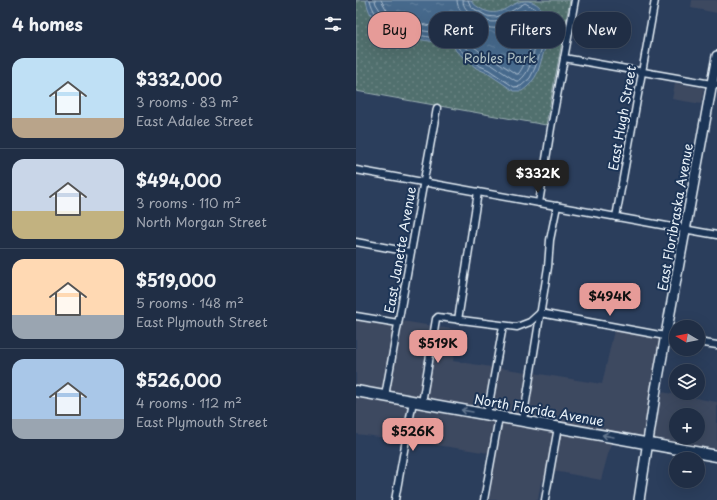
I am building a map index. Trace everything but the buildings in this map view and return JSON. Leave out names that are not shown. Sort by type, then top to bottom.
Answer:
[{"type":"main road","name":"North Florida Avenue","points":[[356,391],[717,456]]},
{"type":"street","points":[[539,203],[551,128],[575,0]]},
{"type":"street","name":"East Hugh Street","points":[[616,217],[655,0]]},
{"type":"street","name":"East Floribraska Avenue","points":[[638,500],[666,336],[714,85],[717,56]]},
{"type":"street","points":[[564,58],[714,85]]},
{"type":"street","name":"East Janette Avenue","points":[[385,396],[437,108]]},
{"type":"street","points":[[356,170],[717,235]]},
{"type":"street","points":[[458,320],[478,192]]},
{"type":"street","points":[[523,420],[544,292],[550,240],[557,206]]},
{"type":"street","points":[[356,242],[410,252]]},
{"type":"street","points":[[540,313],[669,337]]},
{"type":"street","points":[[395,500],[436,319],[438,317],[517,327],[530,322],[540,313]]},
{"type":"street","points":[[356,316],[398,323]]},
{"type":"street","points":[[487,415],[503,326]]},
{"type":"street","points":[[705,343],[717,345]]},
{"type":"street","points":[[484,500],[499,417]]},
{"type":"street","points":[[545,500],[558,427]]},
{"type":"shaded area","points":[[692,0],[717,0],[717,13],[691,8]]},
{"type":"shaded area","points":[[675,83],[704,88],[701,104],[672,99]]},
{"type":"shaded area","points":[[356,319],[394,326],[382,392],[356,388]]},
{"type":"shaded area","points":[[402,321],[432,326],[419,399],[389,394]]},
{"type":"shaded area","points":[[439,327],[459,330],[453,361],[492,367],[485,411],[425,400]]},
{"type":"shaded area","points":[[614,330],[662,338],[644,439],[527,418],[534,373],[602,384]]},
{"type":"shaded area","points":[[499,368],[527,372],[520,417],[491,412]]},
{"type":"shaded area","points":[[662,392],[669,393],[669,400],[705,400],[717,402],[717,451],[683,444],[705,444],[705,408],[669,408],[669,441],[654,438]]},
{"type":"shaded area","points":[[356,394],[409,404],[402,440],[356,434]]},
{"type":"shaded area","points":[[416,405],[495,419],[489,453],[409,441]]},
{"type":"shaded area","points":[[502,420],[554,429],[545,478],[541,482],[538,500],[489,500]]},
{"type":"shaded area","points":[[561,430],[612,440],[601,480],[554,471]]},
{"type":"green space","name":"Robles Park","points":[[356,0],[570,0],[565,26],[565,12],[496,12],[496,48],[561,48],[546,125],[356,91]]},
{"type":"water","points":[[366,0],[471,0],[475,5],[483,10],[496,12],[496,48],[545,48],[538,71],[530,84],[522,91],[514,91],[487,73],[476,68],[454,48],[488,48],[488,12],[429,12],[429,41],[421,40],[421,12],[369,11]]},
{"type":"water","points":[[521,1],[534,3],[543,11],[496,12]]}]
